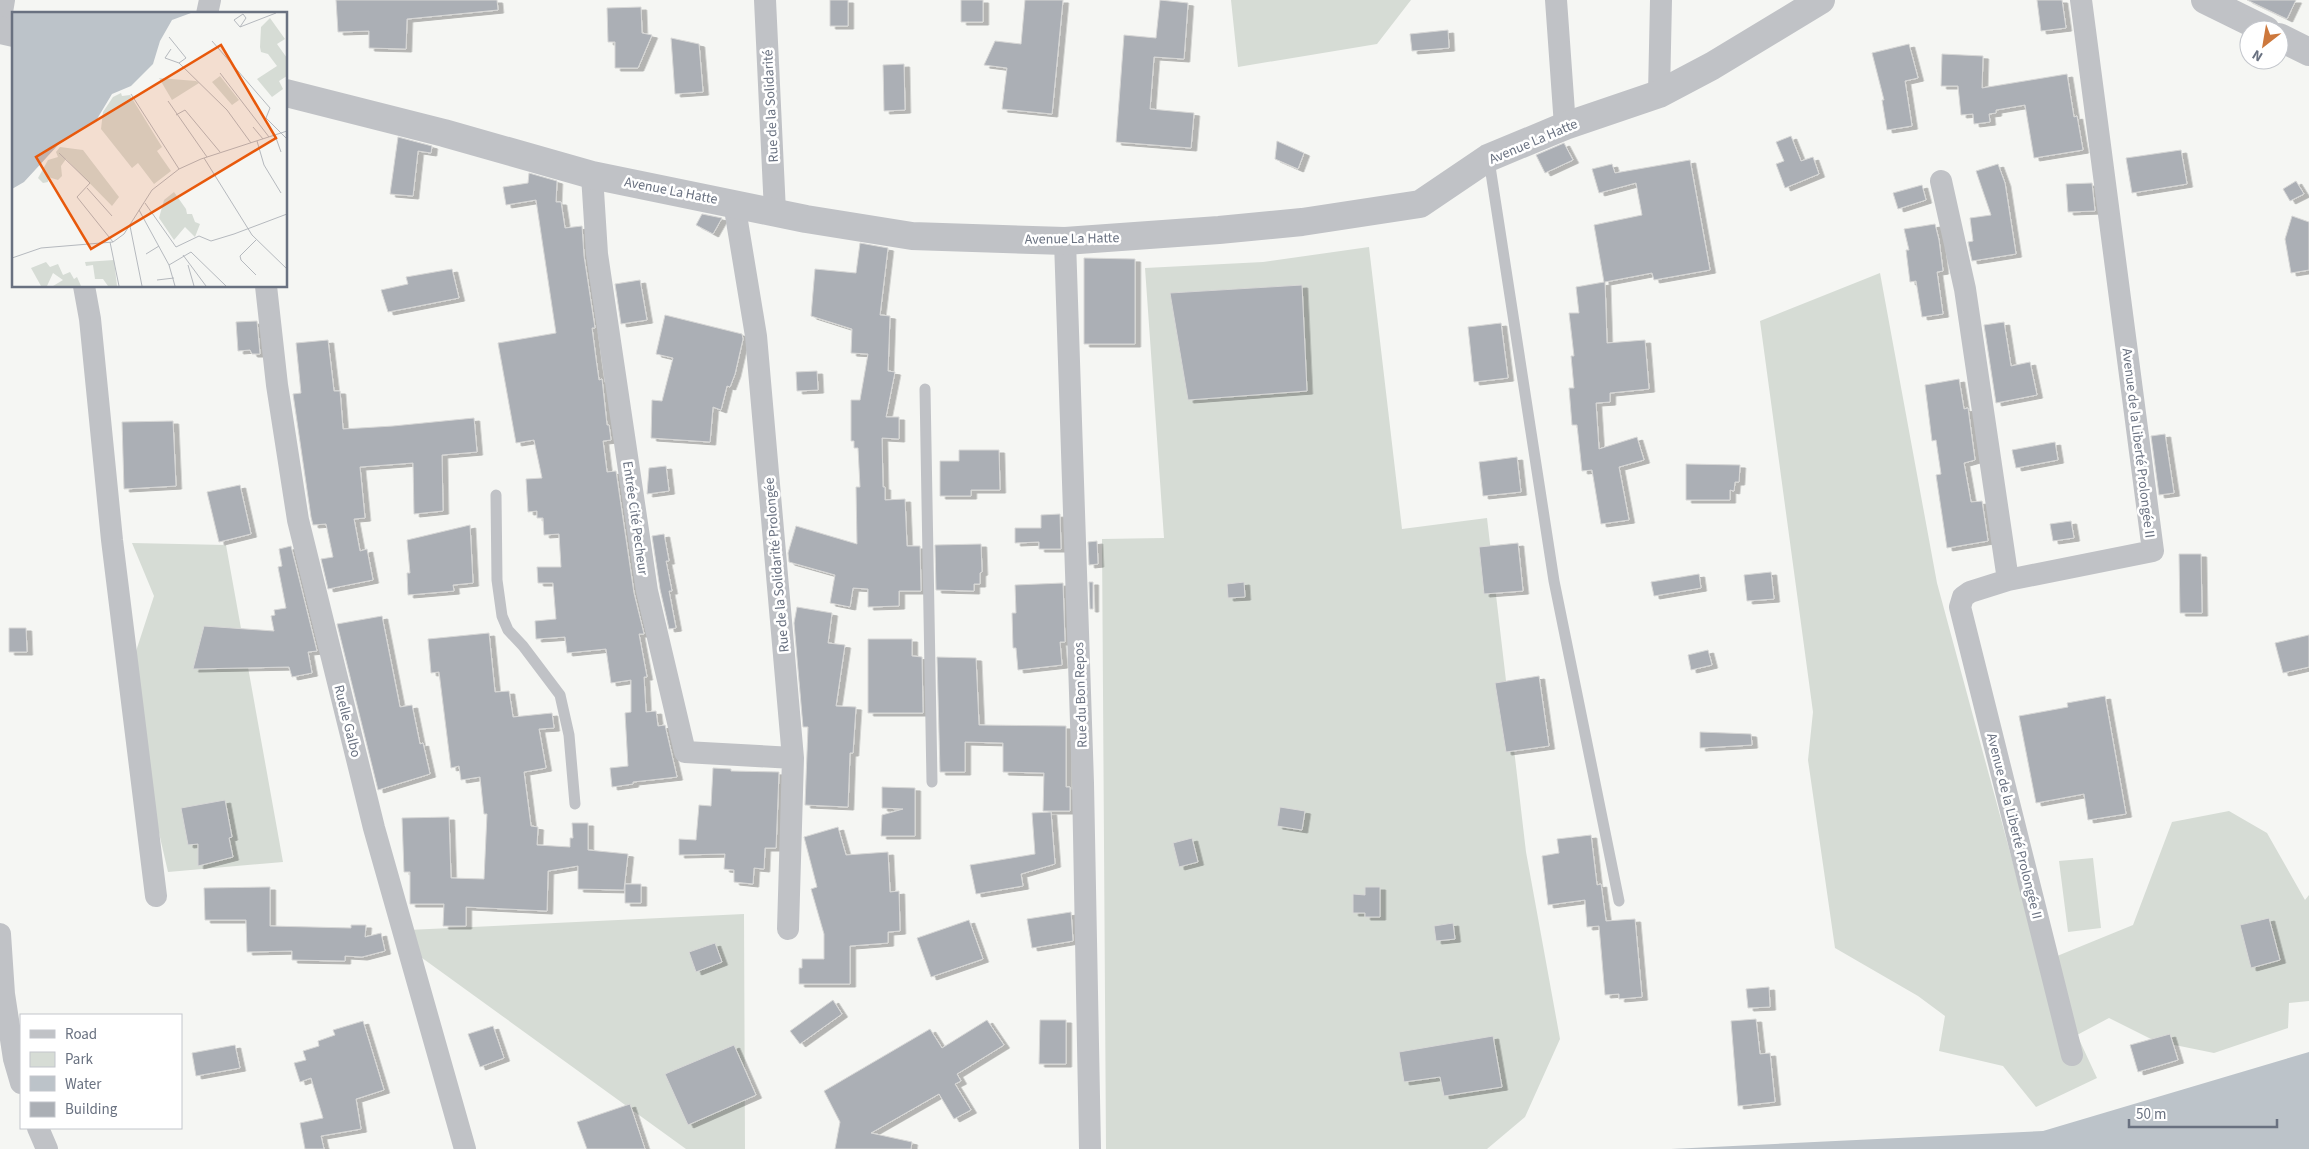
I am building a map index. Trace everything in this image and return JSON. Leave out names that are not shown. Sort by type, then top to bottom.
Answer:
[{"type":"street","points":[[0,24],[4,0]]},
{"type":"street","name":"Rue de la Solidarité","points":[[765,0],[775,212]]},
{"type":"street","points":[[1556,0],[1565,126]]},
{"type":"street","points":[[1659,94],[1661,0]]},
{"type":"street","name":"Avenue La Hatte","points":[[288,94],[444,133],[592,175],[775,212],[912,236],[1065,240],[1293,222],[1420,204],[1488,158],[1565,126],[1659,94],[1712,66],[1821,0]]},
{"type":"street","name":"Avenue de la Liberté Prolongée II","points":[[2072,1056],[1960,607],[1963,597],[1970,592],[2008,580],[2153,551],[2082,0]]},
{"type":"street","points":[[2205,0],[2246,20]]},
{"type":"street","points":[[2289,41],[2309,52]]},
{"type":"street","name":"Entrée Cité Pecheur","points":[[592,175],[597,254],[647,591],[685,752],[793,758]]},
{"type":"street","points":[[1942,181],[1964,289],[2008,580]]},
{"type":"street","name":"Rue de la Solidarité Prolongée","points":[[734,203],[756,336],[793,758],[788,928]]},
{"type":"street","name":"Rue du Bon Repos","points":[[1065,240],[1083,773],[1090,1149]]},
{"type":"street","points":[[84,288],[90,319],[112,540],[156,896]]},
{"type":"street","name":"Ruelle Galbo","points":[[266,288],[277,384],[298,520],[374,828],[465,1149]]},
{"type":"street","points":[[0,934],[4,994],[14,1059],[20,1080]]},
{"type":"street","points":[[38,1129],[47,1149]]},
{"type":"lane","points":[[1488,158],[1554,581],[1619,901]]},
{"type":"lane","points":[[925,389],[932,782]]},
{"type":"lane","points":[[496,494],[498,580],[502,616],[508,630],[523,646],[560,695],[569,735],[575,804]]},
{"type":"green space","points":[[1231,0],[1411,0],[1377,44],[1238,67]]},
{"type":"green space","points":[[1369,247],[1402,529],[1487,518],[1526,852],[1560,1039],[1525,1117],[1487,1149],[1106,1149],[1102,539],[1164,538],[1145,268],[1263,262]]},
{"type":"green space","points":[[1880,273],[1937,583],[2040,963],[2133,925],[2172,822],[2229,811],[2267,833],[2305,900],[2309,895],[2309,1001],[2289,1003],[2288,1028],[2214,1053],[2155,1041],[2109,1018],[2077,1035],[2097,1078],[2036,1107],[2003,1066],[1939,1051],[1945,1016],[1918,996],[1835,948],[1808,760],[1813,712],[1760,321]]},
{"type":"green space","points":[[132,543],[226,545],[283,862],[168,872],[125,685],[154,596]]},
{"type":"green space","points":[[2093,858],[2101,928],[2068,932],[2059,861]]},
{"type":"green space","points":[[744,914],[745,1149],[686,1149],[418,955],[408,930]]},
{"type":"water","points":[[2309,1052],[2309,1149],[1671,1149],[2043,1131]]},
{"type":"building","points":[[336,0],[497,0],[498,10],[407,19],[406,49],[369,48],[369,31],[338,32]]},
{"type":"building","points":[[830,0],[848,0],[848,26],[830,26]]},
{"type":"building","points":[[961,0],[983,0],[983,22],[961,22]]},
{"type":"building","points":[[1025,0],[1063,0],[1052,114],[1002,109],[1007,68],[984,65],[995,41],[1021,44]]},
{"type":"building","points":[[1160,0],[1188,3],[1184,59],[1154,57],[1150,109],[1194,113],[1191,148],[1116,142],[1124,35],[1156,38]]},
{"type":"building","points":[[2037,0],[2062,0],[2066,28],[2041,31]]},
{"type":"building","points":[[2247,0],[2296,0],[2287,19]]},
{"type":"building","points":[[641,7],[642,33],[652,35],[638,68],[615,68],[615,42],[608,42],[607,8]]},
{"type":"building","points":[[1448,30],[1449,48],[1412,51],[1410,34]]},
{"type":"building","points":[[671,38],[699,44],[703,92],[675,94]]},
{"type":"building","points":[[1909,44],[1918,78],[1905,81],[1912,126],[1887,130],[1882,100],[1884,100],[1872,53]]},
{"type":"building","points":[[1942,54],[1983,56],[1982,88],[2067,74],[2074,117],[2077,116],[2083,150],[2034,158],[2025,105],[1996,110],[1996,113],[1989,114],[1990,122],[1974,124],[1973,114],[1961,115],[1958,86],[1941,86]]},
{"type":"building","points":[[904,64],[905,110],[884,111],[883,65]]},
{"type":"building","points":[[1791,136],[1801,161],[1813,157],[1819,174],[1785,188],[1776,164],[1784,161],[1776,142]]},
{"type":"building","points":[[398,137],[432,146],[431,153],[418,151],[413,196],[390,194]]},
{"type":"building","points":[[1277,141],[1304,153],[1298,169],[1275,159]]},
{"type":"building","points":[[1564,143],[1573,160],[1545,173],[1536,155]]},
{"type":"building","points":[[2181,150],[2187,184],[2132,193],[2126,158]]},
{"type":"building","points":[[1690,160],[1710,270],[1654,280],[1652,273],[1605,282],[1607,343],[1645,340],[1649,389],[1610,393],[1610,402],[1596,403],[1599,449],[1637,437],[1644,460],[1619,467],[1629,520],[1601,524],[1592,470],[1582,471],[1577,425],[1572,425],[1569,388],[1574,388],[1571,356],[1574,356],[1569,313],[1579,313],[1576,287],[1604,282],[1594,225],[1642,215],[1636,183],[1599,193],[1592,169],[1612,164],[1615,173]]},
{"type":"building","points":[[1998,164],[2005,183],[2016,254],[1972,261],[1968,242],[1973,241],[1970,218],[1991,215],[1976,171]]},
{"type":"building","points":[[529,173],[557,181],[556,202],[561,202],[565,228],[582,226],[584,256],[595,328],[592,328],[596,359],[599,380],[602,379],[607,425],[609,425],[611,440],[603,441],[607,472],[616,471],[634,593],[644,634],[639,634],[647,677],[644,677],[646,712],[656,711],[658,726],[665,725],[677,777],[633,782],[633,784],[612,787],[610,768],[628,766],[625,713],[631,712],[631,680],[611,683],[606,649],[567,653],[565,637],[536,639],[535,621],[556,619],[553,583],[538,583],[537,567],[561,567],[559,534],[544,535],[543,518],[537,518],[537,511],[528,512],[526,479],[542,478],[534,440],[516,443],[498,343],[556,333],[536,200],[506,205],[503,187],[528,183]]},
{"type":"building","points":[[2296,181],[2304,194],[2290,201],[2283,189]]},
{"type":"building","points":[[2092,183],[2095,211],[2068,212],[2066,184]]},
{"type":"building","points":[[1922,185],[1926,200],[1898,209],[1893,193]]},
{"type":"building","points":[[702,214],[722,218],[713,234],[696,225]]},
{"type":"building","points":[[2292,216],[2309,222],[2309,270],[2291,273],[2285,239]]},
{"type":"building","points":[[1935,224],[1943,271],[1937,272],[1943,314],[1922,317],[1916,281],[1910,282],[1906,250],[1909,250],[1904,229]]},
{"type":"building","points":[[860,243],[888,248],[880,315],[890,316],[888,371],[895,372],[886,417],[899,417],[899,439],[882,438],[883,487],[885,487],[885,500],[905,499],[907,546],[920,546],[921,591],[899,591],[899,606],[868,607],[868,589],[853,588],[850,607],[830,603],[835,575],[789,562],[788,553],[796,526],[857,544],[856,487],[860,487],[858,448],[854,448],[854,441],[851,441],[851,400],[860,400],[868,354],[851,353],[852,329],[811,316],[815,269],[856,273]]},
{"type":"building","points":[[1084,258],[1135,259],[1135,344],[1084,344]]},
{"type":"building","points":[[452,269],[459,298],[388,312],[381,290],[408,284],[406,277]]},
{"type":"building","points":[[640,280],[647,320],[621,324],[615,284]]},
{"type":"building","points":[[1302,285],[1307,391],[1188,400],[1170,293]]},
{"type":"building","points":[[665,315],[742,334],[743,339],[735,374],[730,387],[727,386],[721,410],[713,407],[710,442],[651,438],[652,400],[662,401],[673,358],[656,354]]},
{"type":"building","points":[[257,321],[260,354],[252,354],[250,350],[238,351],[236,322]]},
{"type":"building","points":[[2004,322],[2011,366],[2030,362],[2037,395],[1996,403],[1984,325]]},
{"type":"building","points":[[1501,323],[1508,378],[1474,382],[1468,327]]},
{"type":"building","points":[[328,340],[334,391],[340,391],[343,429],[474,418],[477,452],[442,455],[443,511],[414,514],[413,463],[360,467],[365,518],[354,519],[360,551],[367,549],[373,580],[328,589],[321,559],[333,557],[326,524],[313,525],[311,517],[293,394],[301,393],[296,343]]},
{"type":"building","points":[[817,371],[818,390],[797,391],[796,372]]},
{"type":"building","points":[[1959,379],[1964,409],[1968,408],[1975,460],[1964,463],[1971,502],[1982,501],[1988,541],[1947,548],[1936,475],[1941,474],[1936,440],[1932,441],[1925,385]]},
{"type":"building","points":[[173,421],[176,486],[124,489],[122,422]]},
{"type":"building","points":[[2165,434],[2174,493],[2159,495],[2151,436]]},
{"type":"building","points":[[2055,442],[2058,460],[2016,468],[2012,450]]},
{"type":"building","points":[[959,450],[999,450],[1000,490],[971,490],[971,496],[940,496],[940,461],[959,461]]},
{"type":"building","points":[[1517,457],[1521,492],[1483,496],[1479,462]]},
{"type":"building","points":[[1686,464],[1740,465],[1739,482],[1735,482],[1734,491],[1730,490],[1730,500],[1686,500]]},
{"type":"building","points":[[666,466],[669,491],[647,494],[649,468]]},
{"type":"building","points":[[240,485],[251,534],[219,542],[207,492]]},
{"type":"building","points":[[1060,514],[1061,549],[1039,549],[1039,542],[1015,543],[1015,528],[1041,528],[1041,515]]},
{"type":"building","points":[[2071,521],[2074,538],[2053,541],[2050,524]]},
{"type":"building","points":[[470,525],[473,583],[453,585],[454,591],[408,595],[407,573],[410,573],[407,540]]},
{"type":"building","points":[[664,534],[669,561],[666,561],[672,591],[669,591],[676,628],[669,629],[660,589],[652,536]]},
{"type":"building","points":[[1097,541],[1098,564],[1089,565],[1088,542]]},
{"type":"building","points":[[1518,543],[1523,591],[1484,594],[1479,547]]},
{"type":"building","points":[[981,544],[982,572],[980,573],[980,584],[974,584],[974,591],[936,590],[935,545]]},
{"type":"building","points":[[291,546],[317,651],[308,652],[312,673],[292,677],[289,667],[193,669],[204,626],[274,631],[271,616],[275,615],[274,610],[286,608],[278,567],[282,566],[279,549]]},
{"type":"building","points":[[2179,554],[2201,554],[2202,613],[2180,613]]},
{"type":"building","points":[[1771,572],[1774,599],[1747,601],[1744,575]]},
{"type":"building","points":[[1699,574],[1701,588],[1654,596],[1651,582]]},
{"type":"building","points":[[1089,582],[1093,582],[1093,609],[1090,609]]},
{"type":"building","points":[[1244,582],[1245,597],[1228,598],[1227,584]]},
{"type":"building","points":[[1063,583],[1065,642],[1060,642],[1062,665],[1018,670],[1016,648],[1013,648],[1012,613],[1016,613],[1015,585]]},
{"type":"building","points":[[797,607],[832,613],[828,643],[845,645],[836,706],[856,707],[853,753],[850,753],[848,807],[805,805],[808,727],[803,727],[794,623]]},
{"type":"building","points":[[382,616],[400,707],[412,705],[420,744],[423,743],[430,774],[378,790],[337,624]]},
{"type":"building","points":[[9,628],[26,628],[27,652],[9,652]]},
{"type":"building","points":[[489,633],[495,692],[509,691],[513,717],[552,713],[554,728],[539,729],[546,768],[524,772],[531,826],[538,827],[537,845],[570,847],[570,838],[573,838],[572,823],[588,823],[588,850],[628,854],[624,890],[578,889],[578,866],[548,871],[547,911],[466,907],[466,926],[443,926],[444,904],[410,904],[410,872],[404,872],[402,818],[449,817],[451,878],[484,879],[487,814],[484,814],[480,777],[461,780],[459,766],[451,768],[439,672],[431,673],[428,639]]},
{"type":"building","points":[[2309,635],[2309,667],[2283,673],[2275,643]]},
{"type":"building","points":[[868,639],[912,639],[912,656],[922,657],[923,713],[868,713]]},
{"type":"building","points":[[1708,650],[1712,665],[1691,670],[1688,655]]},
{"type":"building","points":[[937,657],[976,658],[979,725],[1066,726],[1066,787],[1070,787],[1070,811],[1043,811],[1044,773],[1003,772],[1003,743],[965,742],[965,772],[940,772]]},
{"type":"building","points":[[1539,676],[1549,746],[1506,752],[1495,683]]},
{"type":"building","points":[[2105,696],[2126,814],[2088,820],[2084,794],[2036,803],[2019,716],[2068,707],[2067,703]]},
{"type":"building","points":[[1700,732],[1751,734],[1752,745],[1700,748]]},
{"type":"building","points":[[713,768],[731,769],[731,771],[779,772],[776,848],[765,848],[764,869],[754,868],[753,884],[734,882],[734,870],[724,869],[725,854],[679,855],[679,839],[696,840],[699,805],[711,806]]},
{"type":"building","points":[[882,787],[915,788],[915,836],[881,836],[882,815],[903,809],[882,808]]},
{"type":"building","points":[[225,800],[232,837],[229,838],[233,857],[198,866],[198,844],[188,845],[181,808]]},
{"type":"building","points":[[1280,807],[1305,811],[1302,830],[1277,826]]},
{"type":"building","points":[[1051,812],[1055,864],[1021,874],[1023,886],[976,894],[970,865],[1035,854],[1032,813]]},
{"type":"building","points":[[838,827],[846,855],[888,852],[890,892],[899,891],[900,931],[888,932],[888,943],[850,946],[850,984],[799,984],[799,968],[802,968],[802,959],[824,959],[824,934],[811,889],[817,887],[804,837]]},
{"type":"building","points":[[1591,835],[1597,885],[1601,884],[1606,921],[1635,919],[1642,997],[1619,999],[1619,994],[1605,995],[1599,926],[1587,927],[1585,900],[1548,905],[1542,856],[1559,853],[1557,839]]},
{"type":"building","points":[[1192,838],[1198,862],[1179,867],[1173,843]]},
{"type":"building","points":[[625,884],[641,884],[641,903],[625,903]]},
{"type":"building","points":[[270,887],[270,926],[351,928],[351,925],[366,925],[365,937],[381,933],[385,951],[362,957],[345,956],[345,961],[292,960],[292,951],[247,952],[246,920],[205,920],[204,888]]},
{"type":"building","points":[[1365,887],[1380,887],[1380,917],[1365,917],[1365,913],[1353,913],[1353,894],[1365,895]]},
{"type":"building","points":[[1071,912],[1073,941],[1032,948],[1027,919]]},
{"type":"building","points":[[2269,918],[2280,960],[2251,968],[2240,925]]},
{"type":"building","points":[[969,920],[983,959],[931,977],[917,938]]},
{"type":"building","points":[[1453,923],[1455,939],[1436,941],[1434,926]]},
{"type":"building","points":[[715,943],[722,962],[696,972],[689,952]]},
{"type":"building","points":[[1769,987],[1770,1007],[1748,1008],[1746,989]]},
{"type":"building","points":[[833,1000],[842,1014],[800,1044],[790,1031]]},
{"type":"building","points":[[1756,1019],[1760,1054],[1770,1053],[1775,1102],[1738,1106],[1731,1021]]},
{"type":"building","points":[[987,1020],[1004,1045],[957,1074],[961,1081],[955,1084],[971,1110],[954,1119],[939,1094],[871,1133],[912,1142],[911,1149],[835,1149],[840,1122],[824,1091],[930,1029],[942,1048]]},
{"type":"building","points":[[1040,1020],[1066,1020],[1066,1064],[1039,1064]]},
{"type":"building","points":[[363,1021],[384,1090],[356,1099],[361,1129],[321,1136],[324,1149],[305,1149],[300,1123],[323,1118],[311,1078],[300,1082],[294,1063],[306,1060],[303,1051],[319,1046],[318,1041],[335,1035],[333,1030]]},
{"type":"building","points":[[493,1026],[504,1058],[480,1067],[468,1034]]},
{"type":"building","points":[[2170,1034],[2178,1060],[2138,1072],[2130,1045]]},
{"type":"building","points":[[1493,1036],[1502,1087],[1444,1096],[1440,1077],[1404,1082],[1399,1052]]},
{"type":"building","points":[[235,1045],[240,1068],[196,1076],[192,1053]]},
{"type":"building","points":[[734,1045],[756,1095],[688,1125],[665,1074]]},
{"type":"building","points":[[630,1104],[645,1149],[587,1149],[577,1122]]}]
